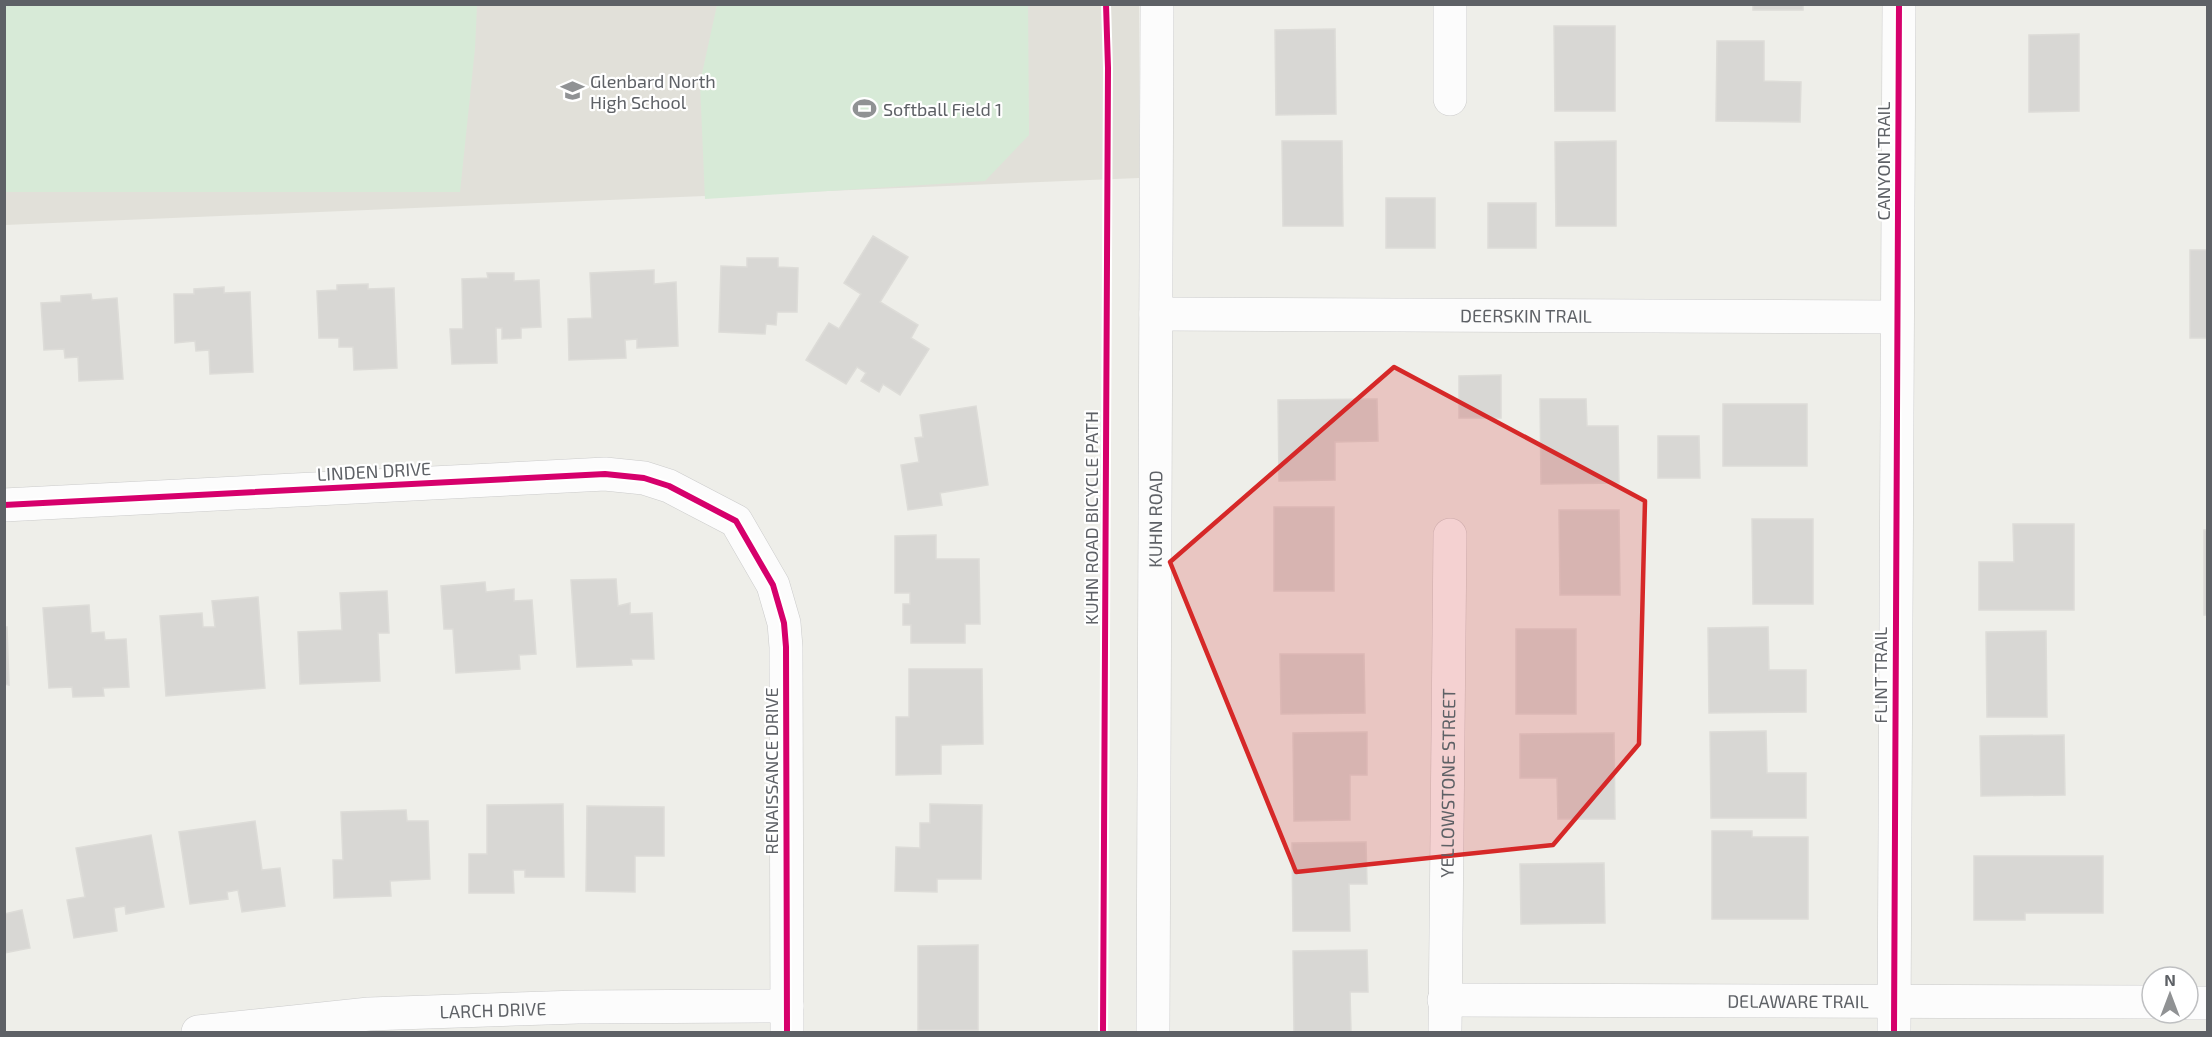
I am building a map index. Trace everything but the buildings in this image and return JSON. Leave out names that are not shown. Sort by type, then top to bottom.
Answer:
[{"type":"street","name":"KUHN ROAD","points":[[1153,1032],[1157,4]]},
{"type":"street","points":[[1450,4],[1450,99]]},
{"type":"street","name":"CANYON TRAIL","points":[[1897,317],[1899,4]]},
{"type":"street","name":"DEERSKIN TRAIL","points":[[1156,314],[1897,317]]},
{"type":"street","name":"FLINT TRAIL","points":[[1894,1017],[1897,317]]},
{"type":"street","name":"LINDEN DRIVE","points":[[4,505],[605,474],[644,478],[669,486],[736,521]]},
{"type":"street","name":"RENAISSANCE DRIVE","points":[[736,521],[772,585],[784,623],[786,647],[787,1019]]},
{"type":"street","name":"YELLOWSTONE STREET","points":[[1445,1032],[1450,535]]},
{"type":"street","name":"DELAWARE TRAIL","points":[[1444,999],[1894,1017],[2140,1003]]},
{"type":"street","name":"LARCH DRIVE","points":[[199,1032],[369,1014],[578,1007],[787,1019]]},
{"type":"highlighted area","points":[[1394,367],[1645,501],[1639,744],[1553,845],[1296,872],[1170,562]]},
{"type":"shaded area","name":"Glenbard North High School","points":[[4,5],[1139,5],[1139,178],[5,225]]},
{"type":"green space","points":[[4,5],[477,5],[475,48],[460,192],[5,192]]},
{"type":"green space","name":"Softball Field 1","points":[[717,5],[1028,5],[1029,135],[985,181],[705,199],[700,83]]},
{"type":"cycle path","name":"KUHN ROAD BICYCLE PATH","points":[[1103,1032],[1108,68],[1106,4]]},
{"type":"cycle path","points":[[1894,1032],[1899,4]]},
{"type":"cycle path","points":[[4,505],[605,474],[644,478],[669,486],[736,521],[773,585],[784,623],[786,647],[787,1032]]},
{"type":"place","name":"Glenbard North High School","points":[[572,91]]},
{"type":"place","name":"Softball Field 1","points":[[865,109]]}]
